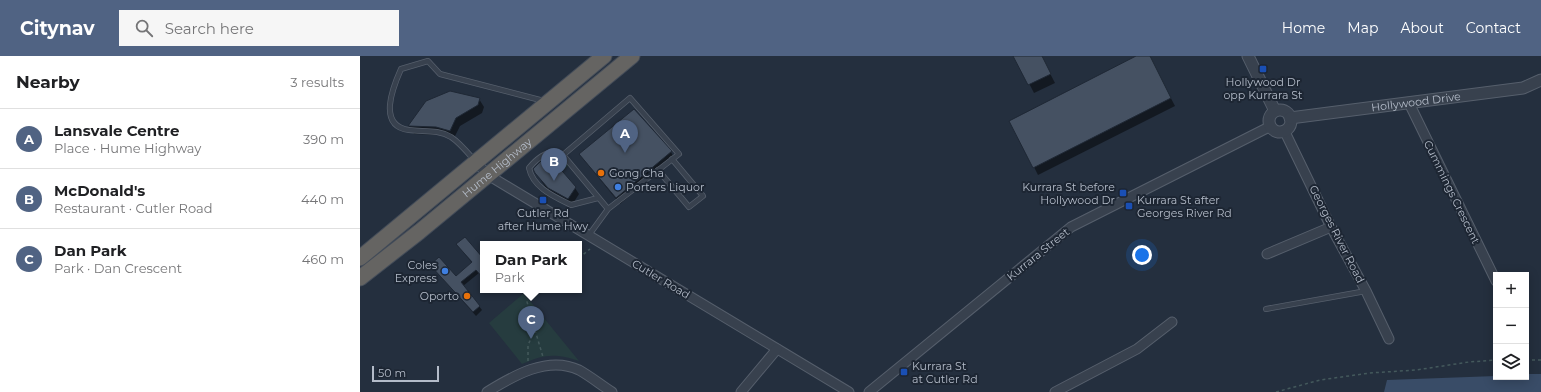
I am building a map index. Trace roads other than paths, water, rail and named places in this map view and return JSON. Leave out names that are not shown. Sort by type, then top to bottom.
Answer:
[{"type":"highway","name":"Hume Highway","points":[[360,258],[604,56]]},
{"type":"highway","name":"Hume Highway","points":[[360,278],[632,56]]},
{"type":"street","points":[[1248,56],[1275,111]]},
{"type":"street","name":"Hollywood Drive","points":[[1290,118],[1524,88],[1541,80]]},
{"type":"street","name":"Cummings Crescent","points":[[1409,103],[1493,275]]},
{"type":"street","points":[[1275,111],[1284,111],[1290,118],[1289,126],[1284,130],[1275,130],[1271,126],[1269,120],[1275,111]]},
{"type":"street","name":"Kurrara Street","points":[[869,392],[1067,230],[1271,126]]},
{"type":"street","name":"Georges River Road","points":[[1284,130],[1389,339]]},
{"type":"street","name":"Cutler Road","points":[[476,162],[488,175],[849,392]]},
{"type":"street","points":[[1267,254],[1332,227]]},
{"type":"street","points":[[1055,392],[1137,349],[1172,322]]},
{"type":"street","points":[[741,392],[777,349]]},
{"type":"street","points":[[487,392],[531,370],[546,366],[564,366],[578,370],[612,392]]},
{"type":"lane","points":[[476,162],[451,137],[438,132],[407,130],[399,127],[393,120],[389,105],[391,93],[401,69],[428,61],[440,74],[549,102]]},
{"type":"lane","points":[[564,155],[630,98],[679,154],[608,209],[589,235]]},
{"type":"lane","points":[[598,198],[571,205],[542,189],[530,173],[529,168],[547,153],[558,152],[564,155],[608,209]]},
{"type":"lane","points":[[658,170],[689,207],[703,196],[672,159]]},
{"type":"lane","points":[[1266,309],[1366,291]]},
{"type":"water","points":[[1529,374],[1541,374],[1541,392],[1384,392],[1387,380],[1493,376],[1493,380],[1529,380]]},
{"type":"place","name":"Hollywood Dr opp Kurrara St","points":[[1263,69]]},
{"type":"place","name":"Lansvale Centre","points":[[625,153]]},
{"type":"place","name":"Gong Cha","points":[[601,173]]},
{"type":"place","name":"McDonald's","points":[[554,181]]},
{"type":"place","name":"Porters Liquor","points":[[618,187]]},
{"type":"place","name":"Kurrara St before Hollywood Dr","points":[[1123,193]]},
{"type":"place","name":"Cutler Rd after Hume Hwy","points":[[543,200]]},
{"type":"place","name":"Kurrara St after Georges River Rd","points":[[1129,206]]},
{"type":"place","name":"Coles Express","points":[[445,271]]},
{"type":"place","name":"Oporto","points":[[467,296]]},
{"type":"place","name":"Dan Park","points":[[531,339]]},
{"type":"place","name":"Kurrara St at Cutler Rd","points":[[904,372]]}]
